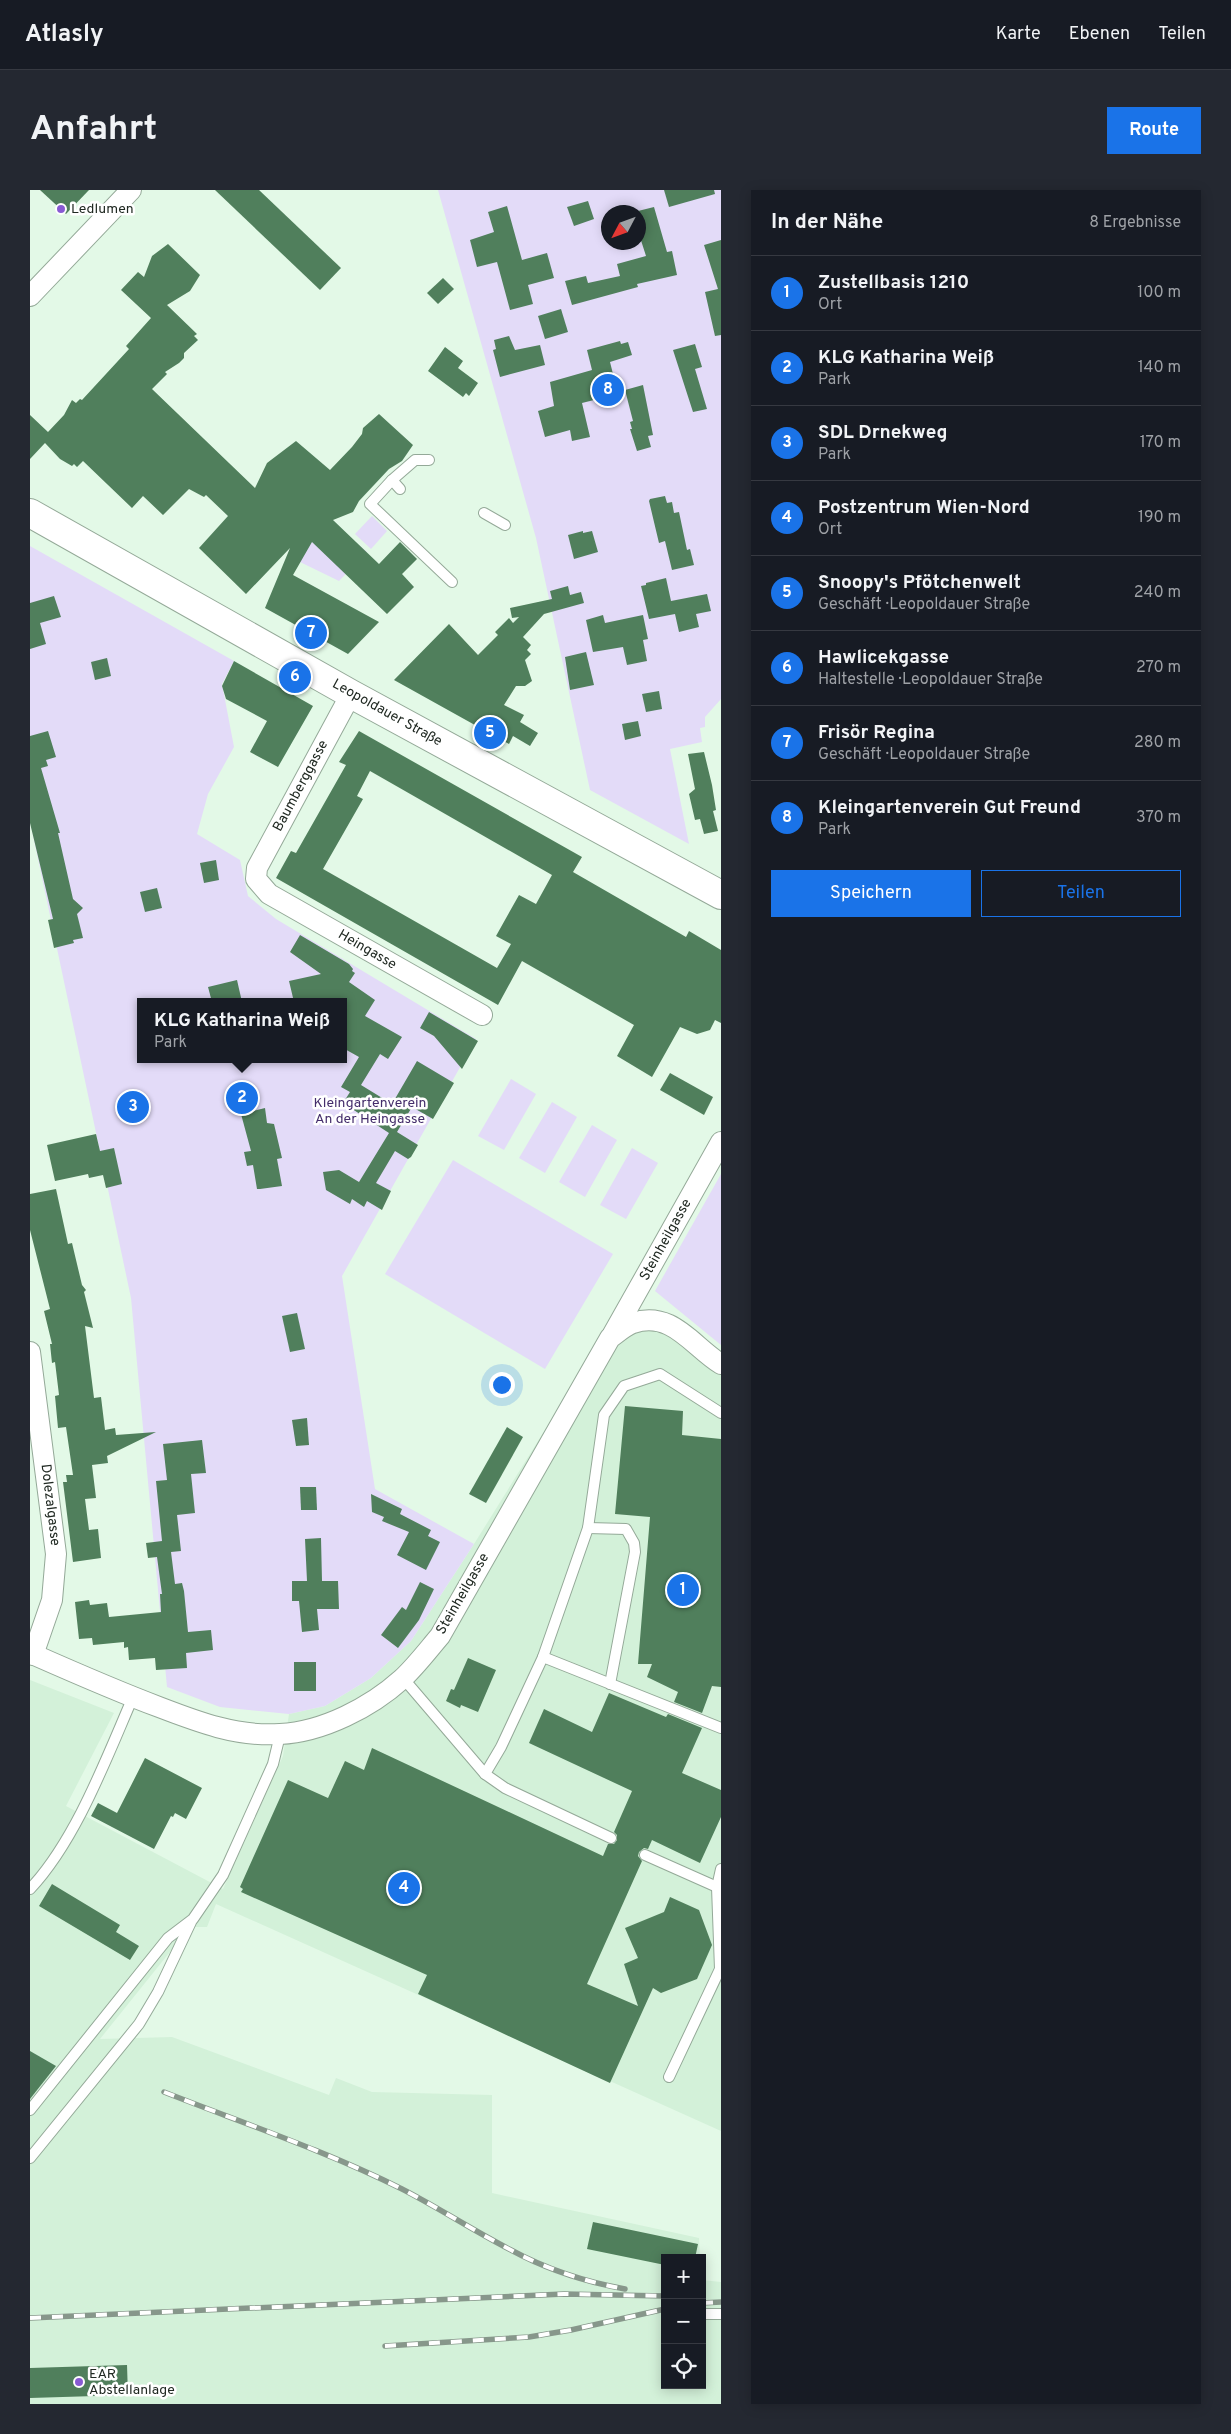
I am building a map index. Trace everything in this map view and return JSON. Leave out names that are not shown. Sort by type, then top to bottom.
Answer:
[{"type":"main road","name":"Leopoldauer Straße","points":[[30,512],[351,694],[721,896]]},
{"type":"street","points":[[30,296],[132,190]]},
{"type":"street","name":"Baumberggasse","points":[[256,879],[257,868],[351,694]]},
{"type":"street","name":"Heingasse","points":[[256,879],[269,894],[482,1015]]},
{"type":"street","name":"Steinheilgasse","points":[[31,1654],[133,1697],[211,1726],[244,1733],[280,1734],[309,1729],[342,1717],[370,1702],[403,1678],[440,1636],[721,1142]]},
{"type":"street","name":"Steinheilgasse","points":[[610,1338],[632,1323],[658,1319],[680,1331],[721,1364]]},
{"type":"street","name":"Dolezalgasse","points":[[30,1352],[56,1554],[52,1600],[31,1654]]},
{"type":"lane","points":[[429,460],[415,460],[392,480],[370,504],[452,582]]},
{"type":"lane","points":[[392,480],[400,489]]},
{"type":"lane","points":[[484,513],[505,525]]},
{"type":"lane","points":[[485,1774],[501,1747],[543,1657],[588,1528],[604,1415],[624,1386],[660,1374],[721,1413]]},
{"type":"lane","points":[[588,1528],[626,1529],[634,1543],[635,1552],[610,1684]]},
{"type":"lane","points":[[543,1657],[721,1728]]},
{"type":"lane","points":[[403,1678],[485,1774],[505,1788],[611,1838]]},
{"type":"lane","points":[[30,1889],[50,1868],[98,1779],[133,1697]]},
{"type":"lane","points":[[30,2158],[139,2024],[158,1992],[193,1919],[223,1875],[273,1764],[280,1734]]},
{"type":"lane","points":[[645,1855],[717,1887]]},
{"type":"lane","points":[[669,2077],[720,1968],[717,1887],[721,1869]]},
{"type":"lane","points":[[30,2110],[168,1938],[193,1919]]},
{"type":"lane","points":[[706,2314],[721,2314]]},
{"type":"shaded area","points":[[624,1303],[721,1357],[721,2131],[216,1904],[207,1927],[190,1927],[100,2039],[172,2037],[329,2095],[336,2078],[372,2092],[492,2095],[492,2193],[699,2238],[700,2254],[661,2254],[661,2389],[706,2389],[706,2280],[721,2282],[721,2404],[30,2404],[30,1680],[114,1713],[66,1806],[223,1889],[283,1756],[289,1714],[325,1706],[371,1678],[411,1641],[474,1544]]},
{"type":"green space","points":[[438,190],[721,190],[721,699],[705,717],[705,727],[700,728],[702,742],[670,749],[689,844],[590,790],[536,538]]},
{"type":"green space","points":[[372,516],[387,531],[371,549],[355,534]]},
{"type":"green space","points":[[312,541],[340,568],[360,546],[367,552],[339,581],[300,562]]},
{"type":"green space","name":"Kleingartenverein An der Heingasse","points":[[30,546],[234,661],[222,684],[234,747],[208,794],[197,834],[240,860],[248,896],[276,919],[476,1039],[342,1276],[375,1489],[474,1544],[411,1641],[371,1678],[325,1706],[289,1714],[220,1707],[167,1687],[131,1298],[30,821]]},
{"type":"green space","points":[[511,1079],[536,1094],[504,1150],[478,1136]]},
{"type":"green space","points":[[552,1102],[577,1117],[545,1173],[519,1158]]},
{"type":"green space","points":[[592,1125],[617,1140],[585,1197],[559,1182]]},
{"type":"green space","points":[[632,1148],[658,1163],[626,1219],[600,1205]]},
{"type":"green space","points":[[453,1160],[613,1254],[545,1369],[385,1274]]},
{"type":"green space","points":[[721,1174],[721,1345],[655,1291]]},
{"type":"building","points":[[40,190],[89,190],[66,214]]},
{"type":"building","points":[[215,190],[259,190],[341,268],[320,290]]},
{"type":"building","points":[[664,190],[714,190],[715,194],[669,207]]},
{"type":"building","points":[[588,201],[594,219],[574,226],[567,207]]},
{"type":"building","points":[[507,206],[522,260],[547,253],[554,278],[528,285],[533,304],[510,310],[497,262],[477,267],[470,240],[494,232],[488,212]]},
{"type":"building","points":[[654,207],[667,252],[672,251],[677,275],[637,284],[638,287],[572,305],[565,281],[586,276],[588,283],[620,276],[617,264],[646,256],[644,250],[646,250],[646,209]]},
{"type":"building","points":[[721,240],[721,335],[715,336],[705,292],[718,289],[704,245]]},
{"type":"building","points":[[168,244],[200,275],[190,291],[167,305],[197,334],[194,336],[198,340],[184,353],[184,358],[179,363],[165,372],[167,374],[152,389],[255,488],[267,463],[296,441],[330,470],[352,447],[362,434],[363,428],[379,414],[413,445],[402,461],[389,469],[359,501],[353,512],[333,520],[379,564],[400,542],[417,559],[402,574],[414,587],[387,614],[312,542],[293,575],[379,622],[348,654],[265,608],[290,548],[246,594],[199,548],[228,516],[206,495],[204,497],[189,489],[163,515],[143,496],[132,508],[83,461],[77,467],[74,464],[72,466],[60,459],[45,443],[30,459],[30,415],[48,432],[64,415],[72,400],[76,403],[80,399],[82,400],[129,349],[126,346],[151,318],[121,290],[138,272],[144,277],[152,256]]},
{"type":"building","points":[[443,278],[454,289],[438,304],[427,293]]},
{"type":"building","points":[[561,309],[568,332],[545,339],[538,316]]},
{"type":"building","points":[[509,336],[515,350],[540,345],[545,365],[500,377],[493,350],[496,349],[494,340]]},
{"type":"building","points":[[620,341],[621,344],[628,342],[632,355],[610,362],[618,394],[582,403],[590,437],[572,441],[570,430],[545,437],[538,411],[554,406],[550,382],[592,370],[587,350]]},
{"type":"building","points":[[695,344],[702,367],[695,369],[707,409],[693,412],[673,350]]},
{"type":"building","points":[[445,347],[463,361],[458,368],[478,383],[469,396],[466,393],[463,397],[428,371]]},
{"type":"building","points":[[643,385],[653,435],[648,436],[651,447],[637,451],[630,429],[632,429],[630,422],[633,421],[625,390]]},
{"type":"building","points":[[665,496],[667,503],[672,502],[674,513],[679,512],[687,550],[690,549],[694,565],[672,570],[665,541],[659,543],[649,501],[650,499]]},
{"type":"building","points":[[583,531],[583,533],[592,531],[598,552],[574,559],[568,535]]},
{"type":"building","points":[[666,578],[671,601],[707,594],[711,611],[696,614],[699,627],[679,632],[675,614],[649,619],[641,586]]},
{"type":"building","points":[[568,586],[570,595],[581,592],[584,603],[544,614],[523,637],[531,645],[527,650],[531,654],[525,660],[532,681],[525,686],[516,686],[504,705],[524,715],[520,722],[538,733],[530,746],[513,736],[509,744],[394,680],[449,624],[478,655],[498,635],[495,632],[509,618],[513,623],[519,617],[512,618],[510,608],[552,599],[550,591]]},
{"type":"building","points":[[54,596],[61,617],[40,623],[46,644],[30,649],[30,603]]},
{"type":"building","points":[[603,615],[605,623],[643,615],[648,639],[643,640],[647,661],[627,665],[623,647],[593,652],[586,620]]},
{"type":"building","points":[[586,652],[594,685],[570,690],[565,657]]},
{"type":"building","points":[[107,658],[111,676],[95,680],[91,662]]},
{"type":"building","points":[[234,661],[313,706],[278,767],[250,752],[267,721],[226,699],[222,686]]},
{"type":"building","points":[[659,691],[662,709],[646,712],[642,694]]},
{"type":"building","points":[[638,721],[641,736],[625,740],[622,724]]},
{"type":"building","points":[[48,731],[56,757],[46,760],[48,766],[41,768],[60,833],[58,833],[73,899],[83,908],[77,914],[83,938],[73,940],[74,943],[54,948],[48,920],[53,919],[30,823],[30,736]]},
{"type":"building","points":[[359,731],[582,857],[573,872],[686,937],[689,931],[721,950],[721,1023],[715,1020],[710,1030],[697,1034],[680,1027],[652,1077],[617,1056],[634,1025],[522,961],[498,1005],[276,878],[291,851],[296,853],[346,765],[339,762]],"holes":[[[370,771],[552,875],[536,904],[519,895],[496,936],[511,944],[497,968],[323,869],[363,799],[357,796]]]},
{"type":"building","points":[[704,752],[712,785],[716,810],[713,811],[718,831],[704,834],[700,819],[695,820],[689,794],[695,789],[688,754]]},
{"type":"building","points":[[216,860],[219,880],[204,883],[200,863]]},
{"type":"building","points":[[157,888],[162,908],[145,912],[140,892]]},
{"type":"building","points":[[300,935],[349,964],[355,973],[349,982],[375,1000],[365,1016],[402,1037],[388,1059],[380,1054],[361,1085],[392,1104],[417,1061],[454,1083],[433,1119],[412,1107],[397,1132],[418,1145],[408,1159],[395,1151],[376,1183],[391,1191],[382,1210],[367,1201],[364,1207],[352,1199],[350,1204],[326,1190],[323,1172],[339,1170],[359,1182],[389,1133],[343,1103],[350,1092],[341,1087],[359,1057],[347,1050],[347,998],[293,998],[289,981],[321,974],[290,952]]},
{"type":"building","points":[[237,980],[241,998],[211,998],[208,987]]},
{"type":"building","points":[[429,1012],[478,1041],[462,1069],[434,1036],[420,1028]]},
{"type":"building","points":[[670,1073],[713,1097],[704,1115],[660,1090]]},
{"type":"building","points":[[265,1108],[267,1123],[274,1124],[282,1158],[277,1159],[282,1186],[257,1189],[253,1165],[247,1166],[244,1152],[251,1151],[241,1114]]},
{"type":"building","points":[[96,1134],[100,1151],[114,1148],[122,1184],[106,1188],[103,1175],[89,1178],[88,1174],[55,1181],[47,1145]]},
{"type":"building","points":[[56,1189],[68,1244],[72,1243],[82,1285],[86,1290],[84,1292],[93,1328],[85,1326],[94,1398],[101,1397],[105,1430],[115,1428],[116,1435],[156,1432],[107,1456],[108,1463],[92,1465],[96,1498],[85,1499],[89,1530],[98,1529],[101,1558],[73,1562],[63,1482],[67,1482],[66,1475],[73,1475],[66,1427],[58,1428],[55,1396],[59,1395],[55,1362],[52,1363],[50,1344],[52,1344],[44,1311],[50,1309],[30,1230],[30,1194]]},
{"type":"building","points":[[297,1313],[305,1349],[290,1352],[282,1316]]},
{"type":"building","points":[[625,1406],[683,1411],[682,1435],[721,1439],[721,1687],[712,1686],[702,1713],[674,1702],[678,1692],[647,1677],[652,1664],[638,1664],[650,1517],[615,1514]]},
{"type":"building","points":[[307,1418],[309,1445],[296,1446],[292,1420]]},
{"type":"building","points":[[507,1427],[523,1437],[486,1503],[469,1494]]},
{"type":"building","points":[[202,1440],[206,1473],[191,1474],[195,1513],[177,1515],[181,1551],[171,1552],[175,1584],[182,1583],[184,1591],[188,1632],[211,1630],[213,1650],[186,1653],[187,1668],[156,1670],[155,1658],[129,1660],[128,1647],[124,1648],[124,1642],[93,1645],[92,1638],[79,1639],[75,1602],[89,1600],[90,1605],[107,1603],[109,1617],[161,1612],[160,1594],[162,1594],[157,1557],[148,1558],[146,1543],[162,1541],[156,1481],[167,1480],[163,1444]]},
{"type":"building","points":[[300,1487],[316,1487],[317,1510],[301,1510]]},
{"type":"building","points":[[371,1494],[402,1509],[400,1514],[431,1530],[428,1536],[440,1542],[426,1570],[397,1555],[409,1532],[382,1521],[384,1517],[372,1512]]},
{"type":"building","points":[[321,1538],[322,1581],[338,1581],[339,1609],[317,1609],[319,1630],[302,1632],[299,1601],[292,1601],[292,1581],[307,1581],[305,1539]]},
{"type":"building","points":[[420,1582],[434,1589],[419,1620],[398,1648],[381,1635],[402,1607],[406,1610]]},
{"type":"building","points":[[468,1658],[496,1670],[478,1712],[461,1705],[460,1708],[446,1701],[451,1689],[454,1690]]},
{"type":"building","points":[[294,1662],[316,1662],[316,1691],[294,1691]]},
{"type":"building","points":[[609,1693],[666,1717],[668,1714],[702,1728],[682,1773],[721,1790],[721,1817],[700,1863],[652,1840],[648,1849],[644,1848],[639,1852],[638,1856],[642,1861],[587,1984],[638,2006],[624,1964],[638,1958],[625,1928],[664,1912],[670,1897],[699,1910],[712,1945],[697,1979],[661,1993],[653,1988],[610,2083],[418,1994],[427,1975],[241,1892],[243,1889],[240,1887],[288,1780],[328,1798],[345,1761],[364,1770],[372,1748],[603,1856],[608,1844],[614,1844],[617,1840],[617,1835],[614,1832],[632,1791],[529,1743],[544,1709],[592,1732]]},
{"type":"building","points":[[145,1758],[202,1788],[186,1819],[175,1813],[173,1817],[171,1816],[154,1849],[91,1816],[98,1803],[117,1813]]},
{"type":"building","points":[[52,1884],[120,1925],[116,1932],[139,1946],[130,1960],[39,1906]]},
{"type":"building","points":[[30,2051],[56,2066],[30,2099]]},
{"type":"building","points":[[593,2222],[698,2244],[696,2254],[661,2254],[661,2264],[587,2249]]},
{"type":"building","name":"EAR Abstellanlage","points":[[127,2365],[128,2395],[30,2398],[30,2368]]},
{"type":"railway","points":[[164,2092],[373,2175],[416,2196],[497,2243],[552,2269],[581,2279],[625,2289]]},
{"type":"railway","points":[[30,2318],[564,2294],[661,2296]]},
{"type":"railway","points":[[706,2303],[721,2302]]},
{"type":"railway","points":[[385,2346],[529,2337],[571,2330],[661,2310]]},
{"type":"place","name":"Ledlumen","points":[[61,209]]},
{"type":"place","name":"Kleingartenverein Gut Freund","points":[[608,390]]},
{"type":"place","name":"Frisör Regina","points":[[311,633]]},
{"type":"place","name":"Hawlicekgasse","points":[[295,677]]},
{"type":"place","name":"Snoopy's Pfötchenwelt","points":[[490,733]]},
{"type":"place","name":"KLG Katharina Weiß","points":[[242,1098]]},
{"type":"place","name":"SDL Drnekweg","points":[[133,1107]]},
{"type":"place","name":"Zustellbasis 1210","points":[[683,1590]]},
{"type":"place","name":"Postzentrum Wien-Nord","points":[[404,1888]]},
{"type":"place","name":"EAR Abstellanlage","points":[[79,2382]]}]
